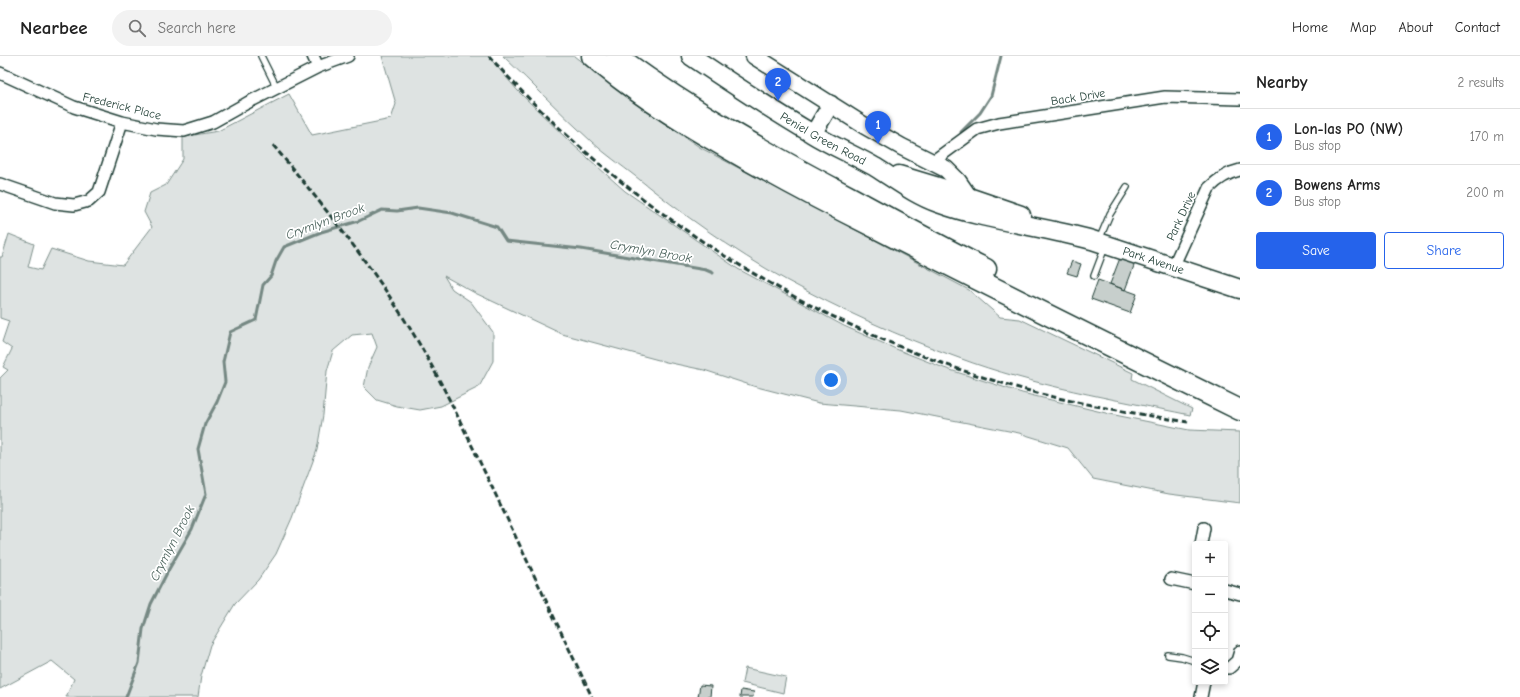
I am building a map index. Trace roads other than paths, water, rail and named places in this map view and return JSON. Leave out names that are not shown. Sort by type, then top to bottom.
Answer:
[{"type":"highway","points":[[592,56],[606,69],[693,128],[802,191],[957,270],[1240,410]]},
{"type":"highway","points":[[617,56],[660,87],[708,118],[781,160],[964,258],[1240,395]]},
{"type":"main road","name":"Peniel Green Road","points":[[691,56],[772,110],[875,167],[925,198],[964,203]]},
{"type":"main road","points":[[754,56],[902,147],[946,169],[954,176],[964,203]]},
{"type":"main road","points":[[813,134],[831,104]]},
{"type":"main road","points":[[932,162],[939,170],[942,179],[942,188]]},
{"type":"main road","name":"Peniel Green Road","points":[[875,167],[942,188]]},
{"type":"main road","name":"Park Avenue","points":[[942,188],[964,203],[1022,225],[1067,233],[1102,243],[1240,289]]},
{"type":"street","points":[[313,56],[318,67]]},
{"type":"street","name":"Frederick Place","points":[[0,73],[74,107],[122,122],[156,129],[184,131],[213,122],[318,67],[348,56]]},
{"type":"street","name":"Back Drive","points":[[932,162],[977,130],[999,123],[1165,97],[1240,99]]},
{"type":"street","points":[[0,184],[55,203],[74,205],[89,201],[99,192],[122,122]]},
{"type":"street","name":"Park Drive","points":[[1173,267],[1209,188],[1217,179],[1240,170]]},
{"type":"street","points":[[1202,541],[1204,528]]},
{"type":"street","points":[[1171,579],[1192,581]]},
{"type":"street","points":[[1228,591],[1240,594]]},
{"type":"street","points":[[1228,668],[1237,661],[1240,651]]},
{"type":"street","points":[[1201,697],[1203,685]]},
{"type":"lane","points":[[261,56],[277,88]]},
{"type":"lane","points":[[1094,276],[1110,214],[1127,187]]},
{"type":"lane","points":[[1168,655],[1192,660]]},
{"type":"waterway","points":[[961,132],[980,113],[991,96],[1001,56]]},
{"type":"waterway","name":"Crymlyn Brook","points":[[126,697],[139,663],[143,629],[151,604],[192,529],[206,494],[198,449],[205,424],[217,402],[225,382],[223,362],[230,332],[256,320],[263,285],[271,276],[276,261],[284,247],[321,232],[359,221],[382,210],[397,211],[418,208],[452,213],[497,227],[506,241],[581,249],[706,270],[713,273]]},
{"type":"railway","points":[[489,56],[546,115],[607,170],[672,220],[740,266],[812,306],[886,341],[963,370],[1041,394],[1114,410],[1188,422]]},
{"type":"railway","points":[[273,145],[359,253],[391,299],[418,342],[461,423],[592,697]]},
{"type":"place","name":"Bowens Arms","points":[[778,101]]},
{"type":"place","name":"Lon-las PO (NW)","points":[[878,144]]}]
